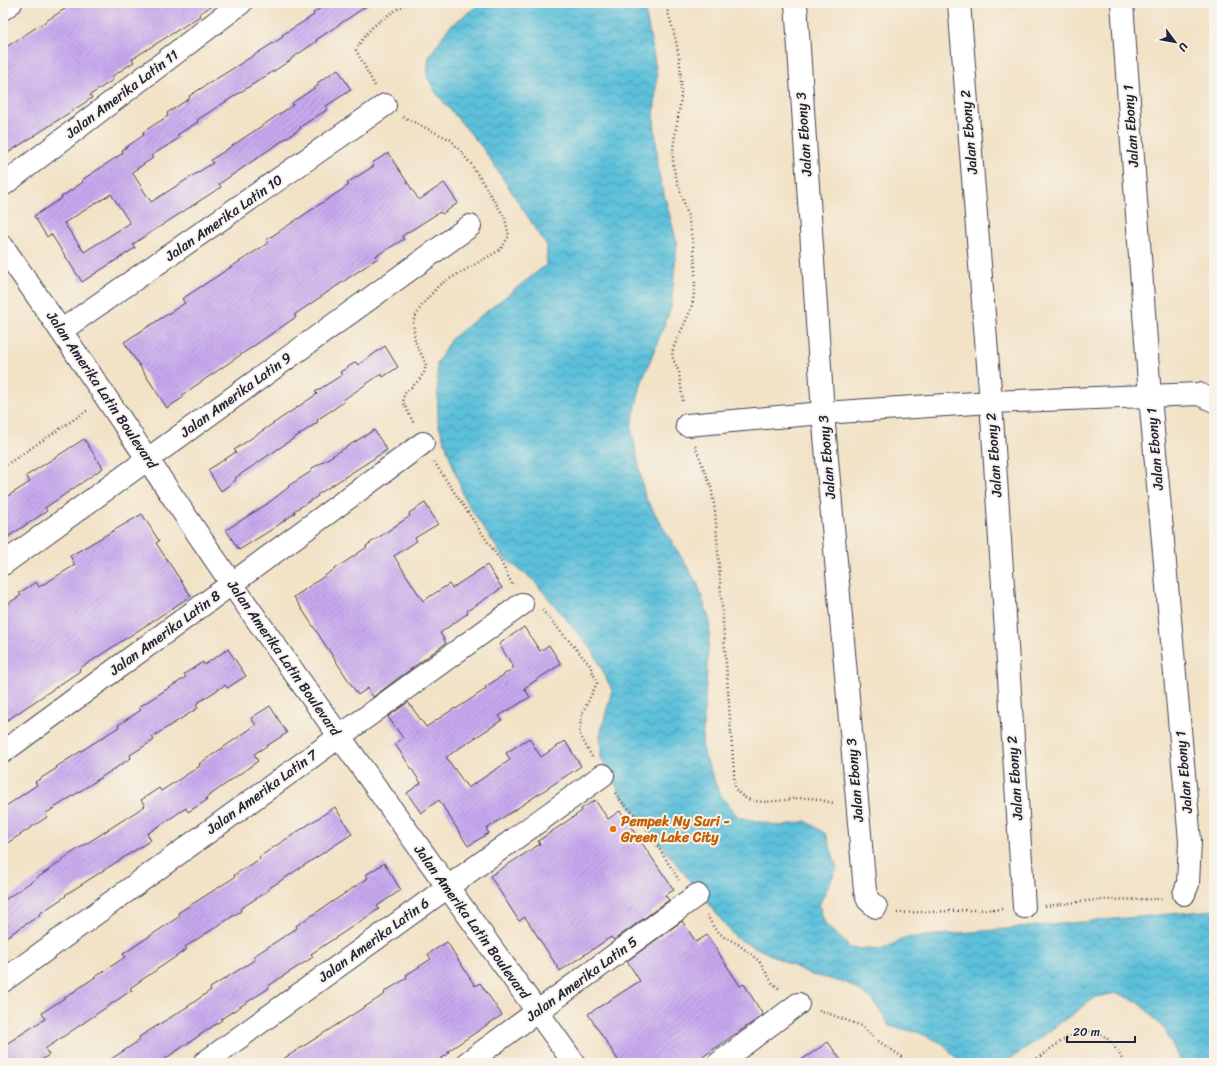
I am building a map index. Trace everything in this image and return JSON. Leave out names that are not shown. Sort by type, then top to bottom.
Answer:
[{"type":"street","points":[[3,9],[11,3]]},
{"type":"street","name":"Jalan Amerika Latin 11","points":[[3,185],[241,3]]},
{"type":"street","name":"Jalan Ebony 3","points":[[796,3],[823,413],[857,808],[865,891],[868,900],[876,907]]},
{"type":"street","name":"Jalan Ebony 2","points":[[959,3],[991,402],[1024,907]]},
{"type":"street","name":"Jalan Ebony 1","points":[[1122,3],[1150,396],[1190,840],[1188,884],[1184,894]]},
{"type":"street","name":"Jalan Amerika Latin 10","points":[[62,330],[385,105]]},
{"type":"street","name":"Jalan Amerika Latin 9","points":[[3,564],[470,226]]},
{"type":"street","name":"Jalan Amerika Latin Boulevard","points":[[3,247],[62,330],[232,584],[338,737],[538,1011],[574,1063]]},
{"type":"street","points":[[687,425],[823,413],[991,402],[1150,396],[1209,392]]},
{"type":"street","name":"Jalan Amerika Latin 8","points":[[3,752],[423,443]]},
{"type":"street","name":"Jalan Amerika Latin 7","points":[[3,981],[522,604]]},
{"type":"street","name":"Jalan Amerika Latin 6","points":[[204,1063],[603,775]]},
{"type":"street","name":"Jalan Amerika Latin 5","points":[[467,1063],[697,895]]},
{"type":"street","points":[[719,1063],[798,1004]]},
{"type":"path","points":[[407,3],[379,21],[364,34],[356,50],[385,105],[403,118],[451,140],[471,164],[505,218],[509,236],[500,250],[439,285],[422,304],[413,322],[415,341],[426,364],[424,373],[418,382],[404,394],[403,402],[440,474],[500,560],[522,604],[532,604],[545,612],[590,665],[597,683],[582,714],[579,733],[603,775],[622,802],[643,823],[659,846],[676,878],[697,895],[714,928],[724,938],[738,944],[759,960],[773,984],[798,1004],[831,1014],[862,1026],[875,1039],[904,1058],[909,1063]]},
{"type":"path","points":[[665,3],[674,31],[680,68],[681,90],[673,141],[673,164],[692,232],[695,260],[692,306],[672,352],[683,390],[687,425],[711,487],[715,510],[735,788],[742,796],[757,801],[808,798],[857,808]]},
{"type":"path","points":[[3,467],[107,397]]},
{"type":"path","points":[[876,907],[884,911],[898,913],[1062,905],[1095,900],[1172,899],[1184,894]]},
{"type":"path","points":[[1030,1063],[1076,1033],[1089,1030],[1104,1036],[1116,1047],[1124,1063]]},
{"type":"water","points":[[481,3],[644,3],[657,74],[654,118],[659,175],[677,243],[671,308],[642,381],[631,427],[645,497],[698,585],[710,622],[702,748],[719,793],[738,817],[780,826],[806,821],[826,834],[837,868],[819,905],[825,924],[851,948],[881,950],[905,938],[1214,910],[1214,1063],[1181,1063],[1165,1030],[1139,1002],[1117,993],[1096,997],[1012,1058],[1000,1063],[960,1062],[942,1043],[917,1032],[889,1026],[873,1000],[847,983],[812,975],[736,938],[623,798],[601,758],[600,736],[612,690],[593,651],[533,580],[503,557],[465,500],[438,423],[437,363],[451,339],[546,265],[547,246],[482,147],[436,93],[427,76],[429,57],[449,27]]},
{"type":"building","points":[[74,3],[216,3],[199,14],[200,16],[132,59],[134,62],[111,77],[113,80],[90,95],[92,98],[3,156],[3,49]]},
{"type":"building","points":[[328,3],[371,3],[316,40],[317,41],[291,60],[197,120],[198,122],[177,135],[179,138],[151,156],[153,158],[132,172],[151,202],[213,163],[211,160],[293,105],[292,103],[319,85],[317,83],[338,69],[351,90],[326,106],[328,109],[219,184],[221,187],[133,244],[135,248],[82,282],[51,234],[47,237],[34,216],[62,198],[61,197],[83,182],[82,180],[123,153],[122,150],[144,135],[143,132],[168,116],[167,113],[190,98],[189,96],[283,37],[282,35],[314,15],[313,13]],"holes":[[[111,194],[130,223],[84,252],[64,223]]]},
{"type":"building","points":[[388,153],[419,200],[444,183],[458,203],[442,214],[440,212],[402,236],[404,239],[376,256],[378,258],[294,315],[296,317],[182,395],[184,397],[167,408],[124,342],[185,303],[182,299],[268,243],[266,240],[349,185],[347,183],[374,166],[372,163]]},
{"type":"building","points":[[385,346],[398,367],[383,377],[381,374],[343,400],[344,402],[317,420],[318,422],[235,478],[236,480],[221,491],[208,470],[236,452],[234,450],[317,394],[315,392],[342,375],[340,372],[356,362],[358,365]]},
{"type":"building","points":[[374,430],[387,450],[317,495],[318,496],[294,511],[295,513],[274,528],[239,550],[226,530],[267,504],[289,487],[288,486],[312,471],[311,469]]},
{"type":"building","points":[[84,439],[103,468],[45,508],[47,511],[3,540],[3,499],[30,482],[26,476]]},
{"type":"building","points":[[425,503],[438,524],[415,538],[417,541],[394,556],[423,601],[449,584],[452,588],[487,565],[502,588],[467,611],[468,613],[440,633],[446,643],[373,697],[368,688],[358,695],[294,597],[367,547],[366,546],[410,516],[409,513]]},
{"type":"building","points":[[142,514],[159,541],[156,543],[191,596],[79,669],[80,671],[3,723],[3,607],[21,595],[19,593],[36,582],[39,587],[75,565],[70,556]]},
{"type":"building","points":[[524,627],[540,651],[549,645],[561,664],[524,688],[530,697],[499,716],[502,720],[446,757],[468,788],[510,760],[506,753],[529,738],[541,757],[565,741],[581,766],[486,829],[489,833],[468,846],[439,800],[421,813],[407,793],[421,783],[395,744],[403,738],[388,717],[408,702],[426,727],[455,708],[456,709],[486,689],[485,687],[514,668],[499,644]]},
{"type":"building","points":[[228,649],[246,676],[227,688],[225,685],[196,704],[198,708],[152,737],[154,740],[130,755],[131,758],[45,814],[47,817],[3,846],[3,808],[37,785],[35,782],[57,768],[56,767],[119,727],[118,725],[141,710],[139,707],[186,677],[184,674],[203,662],[204,665]]},
{"type":"building","points":[[270,706],[287,733],[254,754],[258,761],[206,798],[207,800],[188,812],[186,808],[147,834],[151,840],[65,895],[66,896],[39,914],[40,915],[3,939],[3,901],[62,861],[61,860],[145,806],[141,800],[159,788],[161,791],[200,766],[199,764],[256,725],[251,718]]},
{"type":"building","points":[[595,800],[608,819],[620,811],[674,890],[665,895],[669,900],[614,940],[611,937],[560,971],[525,917],[519,921],[490,876],[540,844],[538,841],[582,811],[581,809]]},
{"type":"building","points":[[335,807],[352,834],[268,889],[269,890],[240,909],[241,911],[185,947],[187,949],[130,988],[132,990],[45,1049],[49,1055],[36,1063],[3,1063],[3,1046],[45,1019],[42,1013],[125,957],[123,954],[180,916],[178,913],[235,877],[234,875],[260,859],[259,857]]},
{"type":"building","points":[[384,863],[401,890],[377,906],[379,909],[311,954],[313,957],[268,986],[269,988],[221,1019],[222,1020],[159,1063],[105,1063],[140,1040],[139,1037],[211,990],[210,988],[256,959],[254,956],[368,878],[366,875]]},
{"type":"building","points":[[682,921],[696,942],[707,935],[740,986],[744,984],[763,1015],[694,1063],[620,1063],[588,1014],[640,981],[627,961]]},
{"type":"building","points":[[447,942],[475,986],[480,983],[502,1015],[448,1051],[449,1053],[435,1063],[277,1063],[385,994],[384,992],[407,978],[406,975],[431,959],[428,954]]},
{"type":"building","points":[[828,1042],[843,1063],[797,1063]]},
{"type":"place","name":"Pempek Ny Suri - Green Lake City","points":[[613,829]]}]
